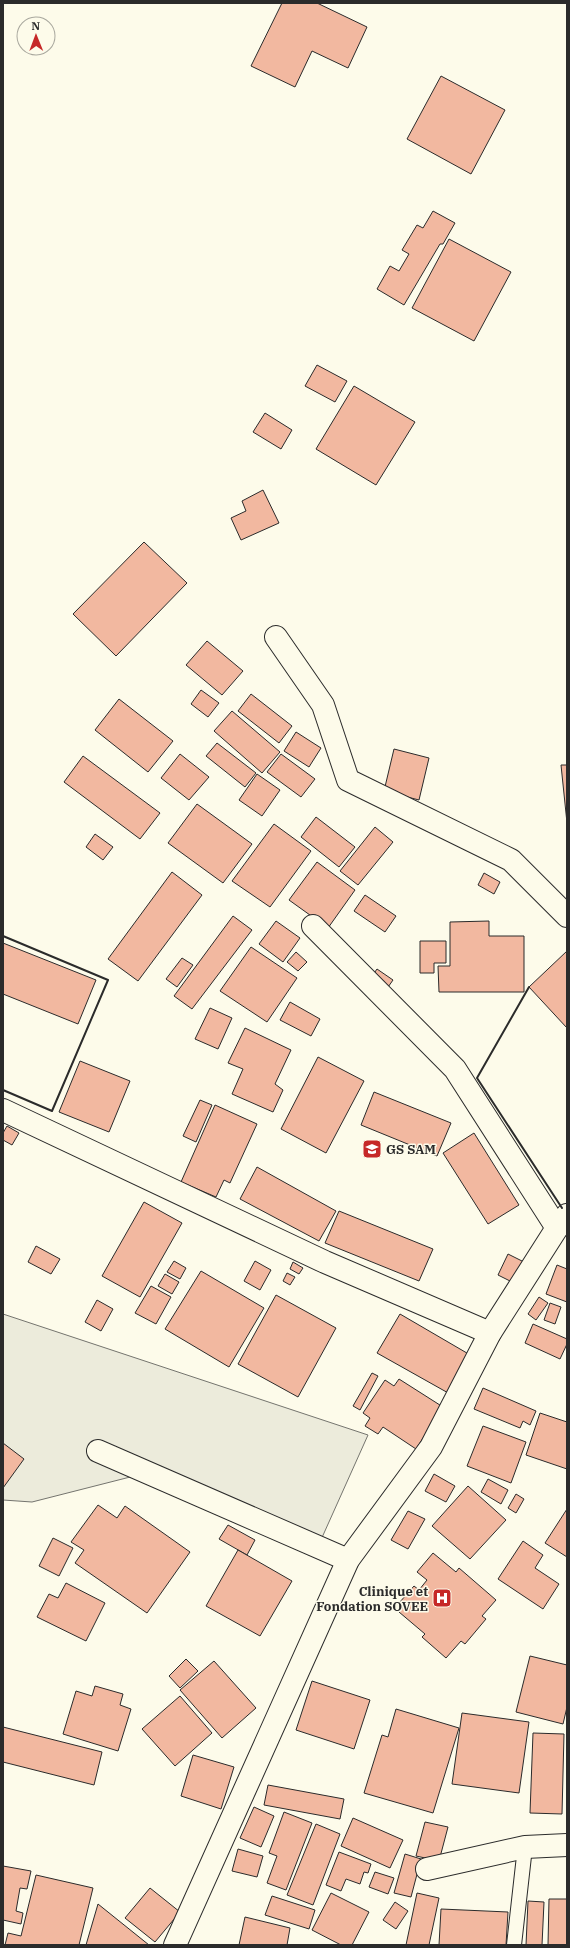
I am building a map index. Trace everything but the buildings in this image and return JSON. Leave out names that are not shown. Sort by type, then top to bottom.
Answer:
[{"type":"street","points":[[276,637],[323,705],[348,780],[511,860],[567,916]]},
{"type":"street","points":[[175,1945],[348,1560],[432,1447],[490,1333],[562,1222],[455,1069],[313,926]]},
{"type":"street","points":[[3,1110],[325,1262],[490,1333]]},
{"type":"street","points":[[98,1451],[348,1560]]},
{"type":"street","points":[[427,1869],[525,1847],[567,1845]]},
{"type":"lane","points":[[514,1945],[525,1847]]},
{"type":"shaded area","points":[[3,1314],[368,1435],[320,1542],[138,1475],[32,1502],[3,1500]]},
{"type":"wall","points":[[3,936],[108,980],[52,1111],[3,1090]]},
{"type":"wall","points":[[529,987],[477,1078],[562,1208]]},
{"type":"place","name":"GS SAM","points":[[372,1149]]},
{"type":"place","name":"Clinique et Fondation SOVEE","points":[[442,1598]]}]
